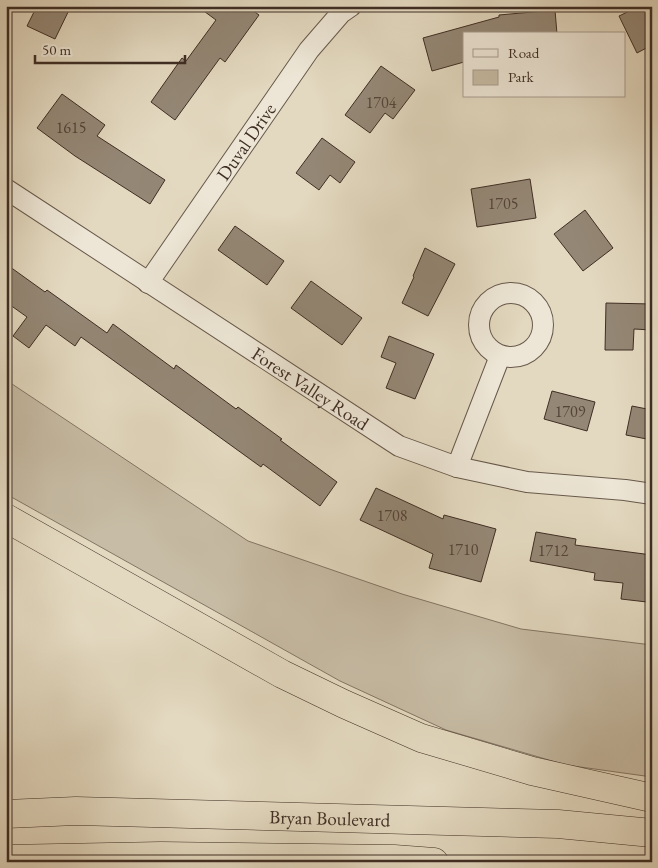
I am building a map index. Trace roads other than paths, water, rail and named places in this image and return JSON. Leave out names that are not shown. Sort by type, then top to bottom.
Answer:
[{"type":"highway","points":[[6,518],[282,674],[421,738],[532,771],[652,798]]},
{"type":"highway","name":"Bryan Boulevard","points":[[6,814],[76,811],[529,823],[652,833]]},
{"type":"highway","points":[[6,859],[161,856],[334,860],[394,859],[434,862]]},
{"type":"street","name":"Duval Drive","points":[[148,283],[309,50],[341,13],[351,6]]},
{"type":"street","name":"Forest Valley Road","points":[[6,190],[399,446],[457,467],[527,482],[652,494]]},
{"type":"street","points":[[457,467],[500,356]]}]
